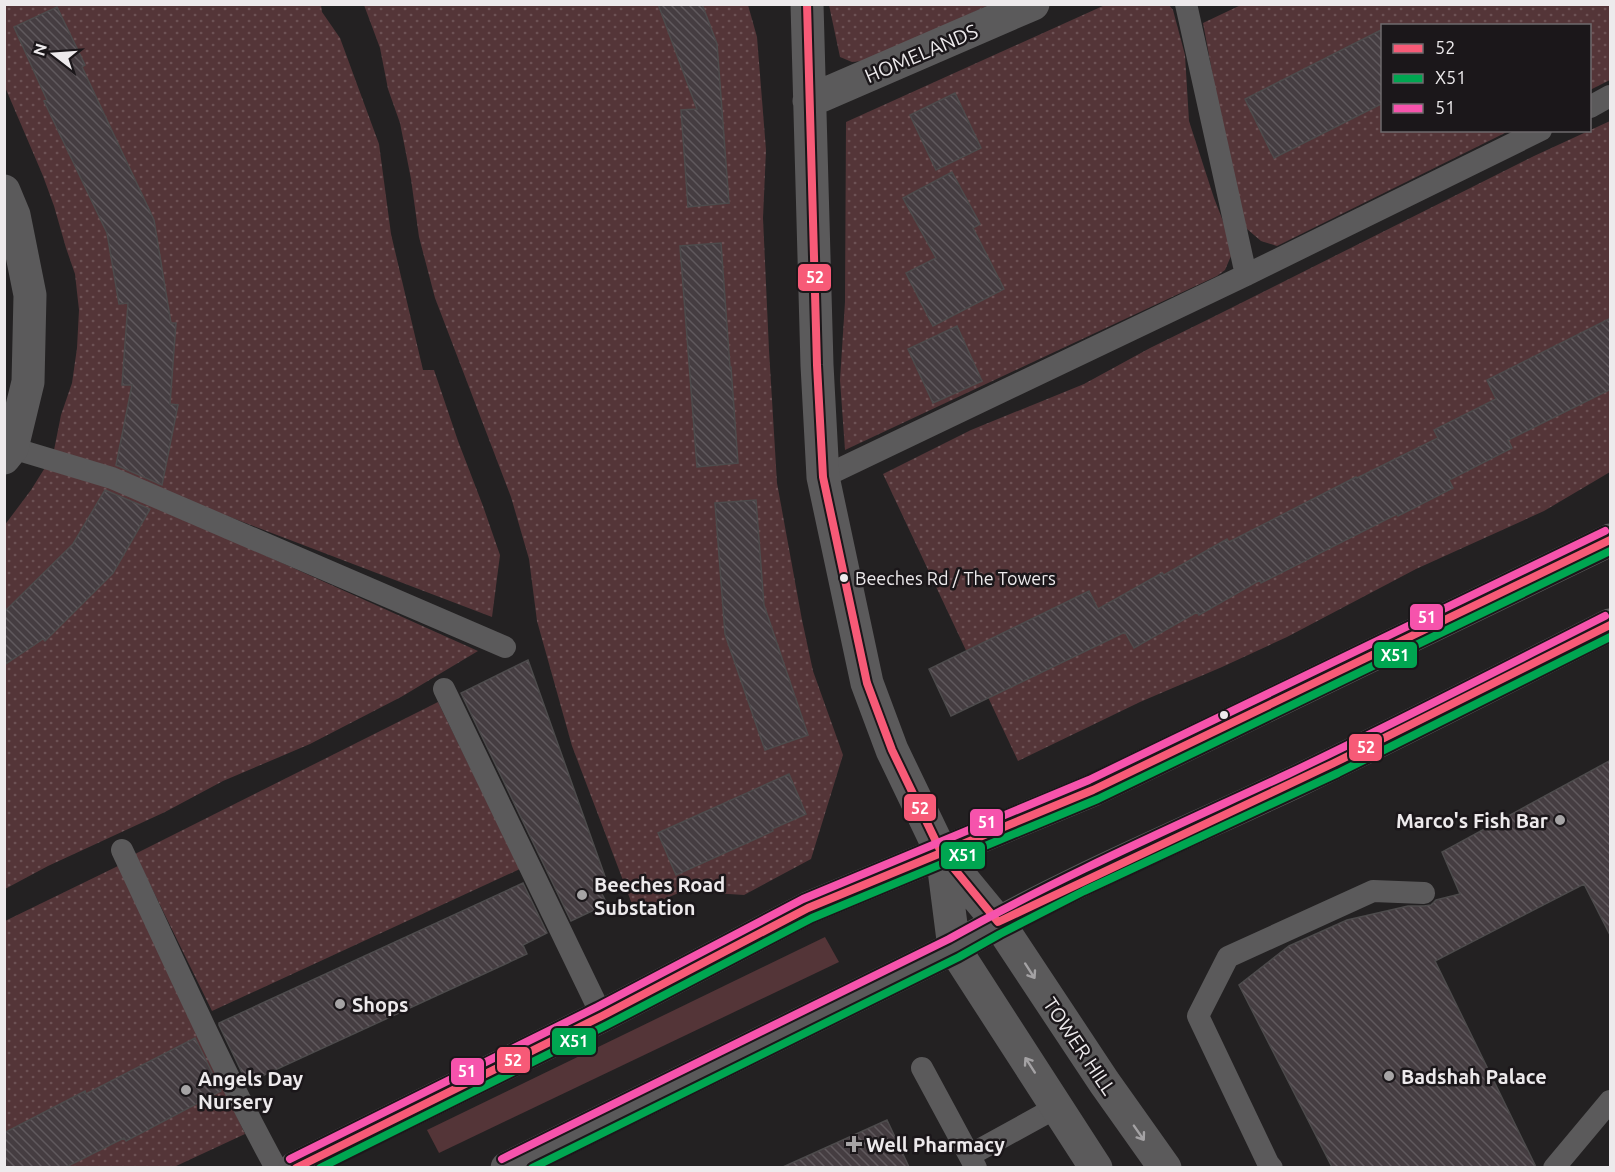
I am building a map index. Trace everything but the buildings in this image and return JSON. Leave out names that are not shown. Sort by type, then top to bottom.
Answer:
[{"type":"highway","points":[[295,1167],[602,1016],[808,909],[1093,790],[1611,540]]},
{"type":"highway","points":[[507,1167],[954,948],[998,922],[1294,782],[1611,625]]},
{"type":"street","points":[[807,4],[817,354],[823,477],[867,683],[892,750],[942,854],[954,948],[1096,1167]]},
{"type":"street","name":"HOMELANDS","points":[[809,101],[1034,4]]},
{"type":"street","points":[[4,191],[14,215],[30,295],[28,382],[8,453]]},
{"type":"street","name":"TOWER HILL","points":[[942,854],[998,922],[1104,1082],[1165,1167]]},
{"type":"lane","points":[[1186,4],[1246,275]]},
{"type":"lane","points":[[1591,106],[1611,96]]},
{"type":"lane","points":[[823,477],[1246,275],[1537,132]]},
{"type":"lane","points":[[8,453],[112,478],[505,646]]},
{"type":"lane","points":[[444,689],[602,1016]]},
{"type":"lane","points":[[122,850],[203,1022],[276,1167]]},
{"type":"lane","points":[[1272,1167],[1268,1163],[1198,1016],[1228,957],[1373,891],[1425,893]]},
{"type":"lane","points":[[922,1068],[973,1161],[1057,1107]]},
{"type":"lane","points":[[1554,1167],[1611,1101]]},
{"type":"shaded area","points":[[1243,4],[1610,5],[1610,80],[1591,90],[1591,24],[1381,24],[1381,132],[1507,132],[1277,246],[1261,241],[1240,223],[1203,23]]},
{"type":"shaded area","points":[[4,5],[321,5],[322,12],[340,38],[379,144],[391,234],[423,370],[434,370],[500,555],[492,617],[54,450],[61,415],[72,383],[77,348],[79,310],[75,274],[43,176],[5,87]]},
{"type":"shaded area","points":[[364,5],[748,5],[757,37],[766,150],[763,218],[777,483],[813,671],[843,755],[811,859],[744,895],[683,891],[635,912],[572,746],[537,621],[529,559],[511,497],[435,298],[419,237],[400,123],[388,89],[380,48]]},
{"type":"shaded area","points":[[829,5],[989,5],[872,60],[852,62],[840,57]]},
{"type":"shaded area","points":[[1105,5],[1169,5],[1173,10],[1185,55],[1189,121],[1230,239],[1231,256],[1225,270],[1217,276],[845,450],[840,380],[845,302],[846,122]]},
{"type":"shaded area","points":[[1610,121],[1610,472],[1544,511],[1416,569],[1287,637],[1140,702],[1018,761],[883,474],[971,430],[1084,384],[1150,348],[1534,156],[1586,132],[1591,132],[1591,130]]},
{"type":"shaded area","points":[[46,466],[111,486],[478,651],[401,697],[310,744],[223,781],[165,812],[48,866],[5,889],[4,526]]},
{"type":"shaded area","points":[[438,702],[520,869],[212,1011],[135,854]]},
{"type":"shaded area","points":[[120,865],[245,1134],[174,1167],[5,1168],[5,921]]},
{"type":"shaded area","points":[[825,937],[839,962],[439,1153],[427,1130]]},
{"type":"transit line","name":"52","points":[[807,4],[817,365],[823,477],[867,683],[892,750],[942,854],[998,922],[1334,763],[1610,625]]},
{"type":"transit line","name":"51","points":[[290,1159],[597,1007],[803,899],[1089,780],[1605,531]]},
{"type":"transit line","name":"52","points":[[296,1168],[602,1016],[808,908],[1093,790],[1610,540]]},
{"type":"transit line","name":"X51","points":[[320,1168],[607,1025],[812,918],[1098,799],[1610,551]]},
{"type":"transit line","name":"51","points":[[502,1159],[949,939],[1117,853],[1328,755],[1605,616]]},
{"type":"transit line","name":"X51","points":[[532,1168],[959,957],[1084,891],[1338,773],[1610,637]]},
{"type":"place","name":"Beeches Rd / The Towers","points":[[844,578]]},
{"type":"place","name":"Marco's Fish Bar","points":[[1560,820]]},
{"type":"place","name":"Beeches Road Substation","points":[[582,895]]},
{"type":"place","name":"Shops","points":[[340,1004]]},
{"type":"place","name":"Badshah Palace","points":[[1389,1076]]},
{"type":"place","name":"Angels Day Nursery","points":[[186,1090]]},
{"type":"place","name":"Well Pharmacy","points":[[854,1144]]}]
